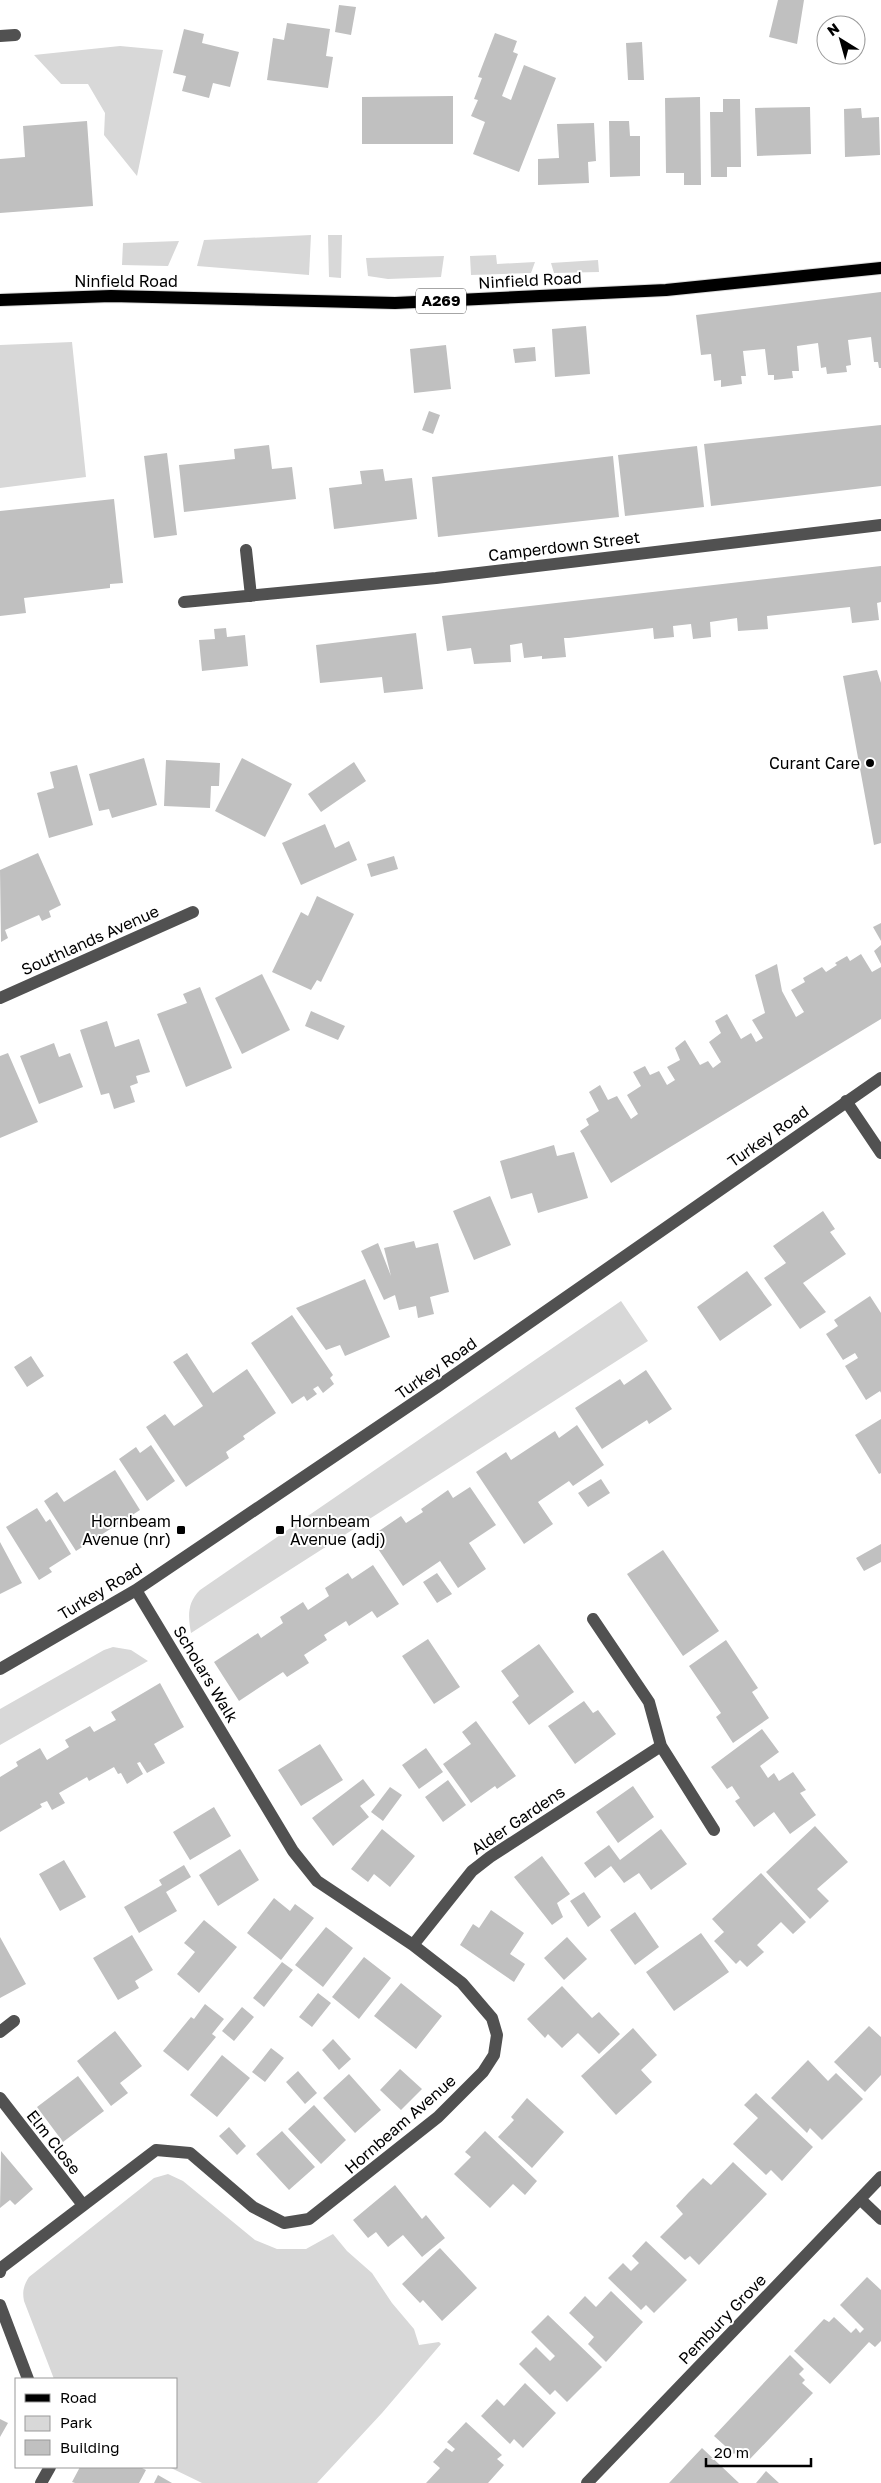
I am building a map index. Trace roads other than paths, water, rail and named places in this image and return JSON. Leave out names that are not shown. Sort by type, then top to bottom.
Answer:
[{"type":"main road","name":"Ninfield Road","points":[[0,300],[111,296],[395,303],[666,290],[881,268]]},
{"type":"street","points":[[0,36],[15,35]]},
{"type":"street","name":"Camperdown Street","points":[[184,602],[436,578],[881,525]]},
{"type":"street","points":[[246,550],[251,596]]},
{"type":"street","name":"Southlands Avenue","points":[[0,998],[193,912]]},
{"type":"street","name":"Turkey Road","points":[[0,1669],[136,1590],[437,1387],[881,1078]]},
{"type":"street","points":[[846,1101],[881,1153]]},
{"type":"street","name":"Scholars Walk","points":[[136,1590],[248,1774]]},
{"type":"street","points":[[593,1618],[649,1702],[661,1746],[714,1830]]},
{"type":"street","name":"Alder Gardens","points":[[413,1945],[478,1867],[661,1746]]},
{"type":"street","name":"Hornbeam Avenue","points":[[0,2272],[2,2268],[156,2150],[171,2149],[190,2152],[253,2207],[284,2223],[309,2220],[438,2117],[483,2072],[494,2055],[496,2035],[492,2018],[462,1983],[413,1945],[317,1881],[293,1851],[248,1774]]},
{"type":"street","points":[[0,2032],[14,2021]]},
{"type":"street","name":"Elm Close","points":[[0,2098],[83,2205]]},
{"type":"street","name":"Pembury Grove","points":[[587,2483],[881,2177]]},
{"type":"street","points":[[860,2199],[881,2219]]},
{"type":"street","points":[[0,2305],[28,2378]]},
{"type":"street","points":[[41,2483],[49,2468]]},
{"type":"place","name":"Curant Care","points":[[870,763]]},
{"type":"place","name":"Hornbeam Avenue (nr)","points":[[181,1530]]},
{"type":"place","name":"Hornbeam Avenue (adj)","points":[[280,1530]]}]
